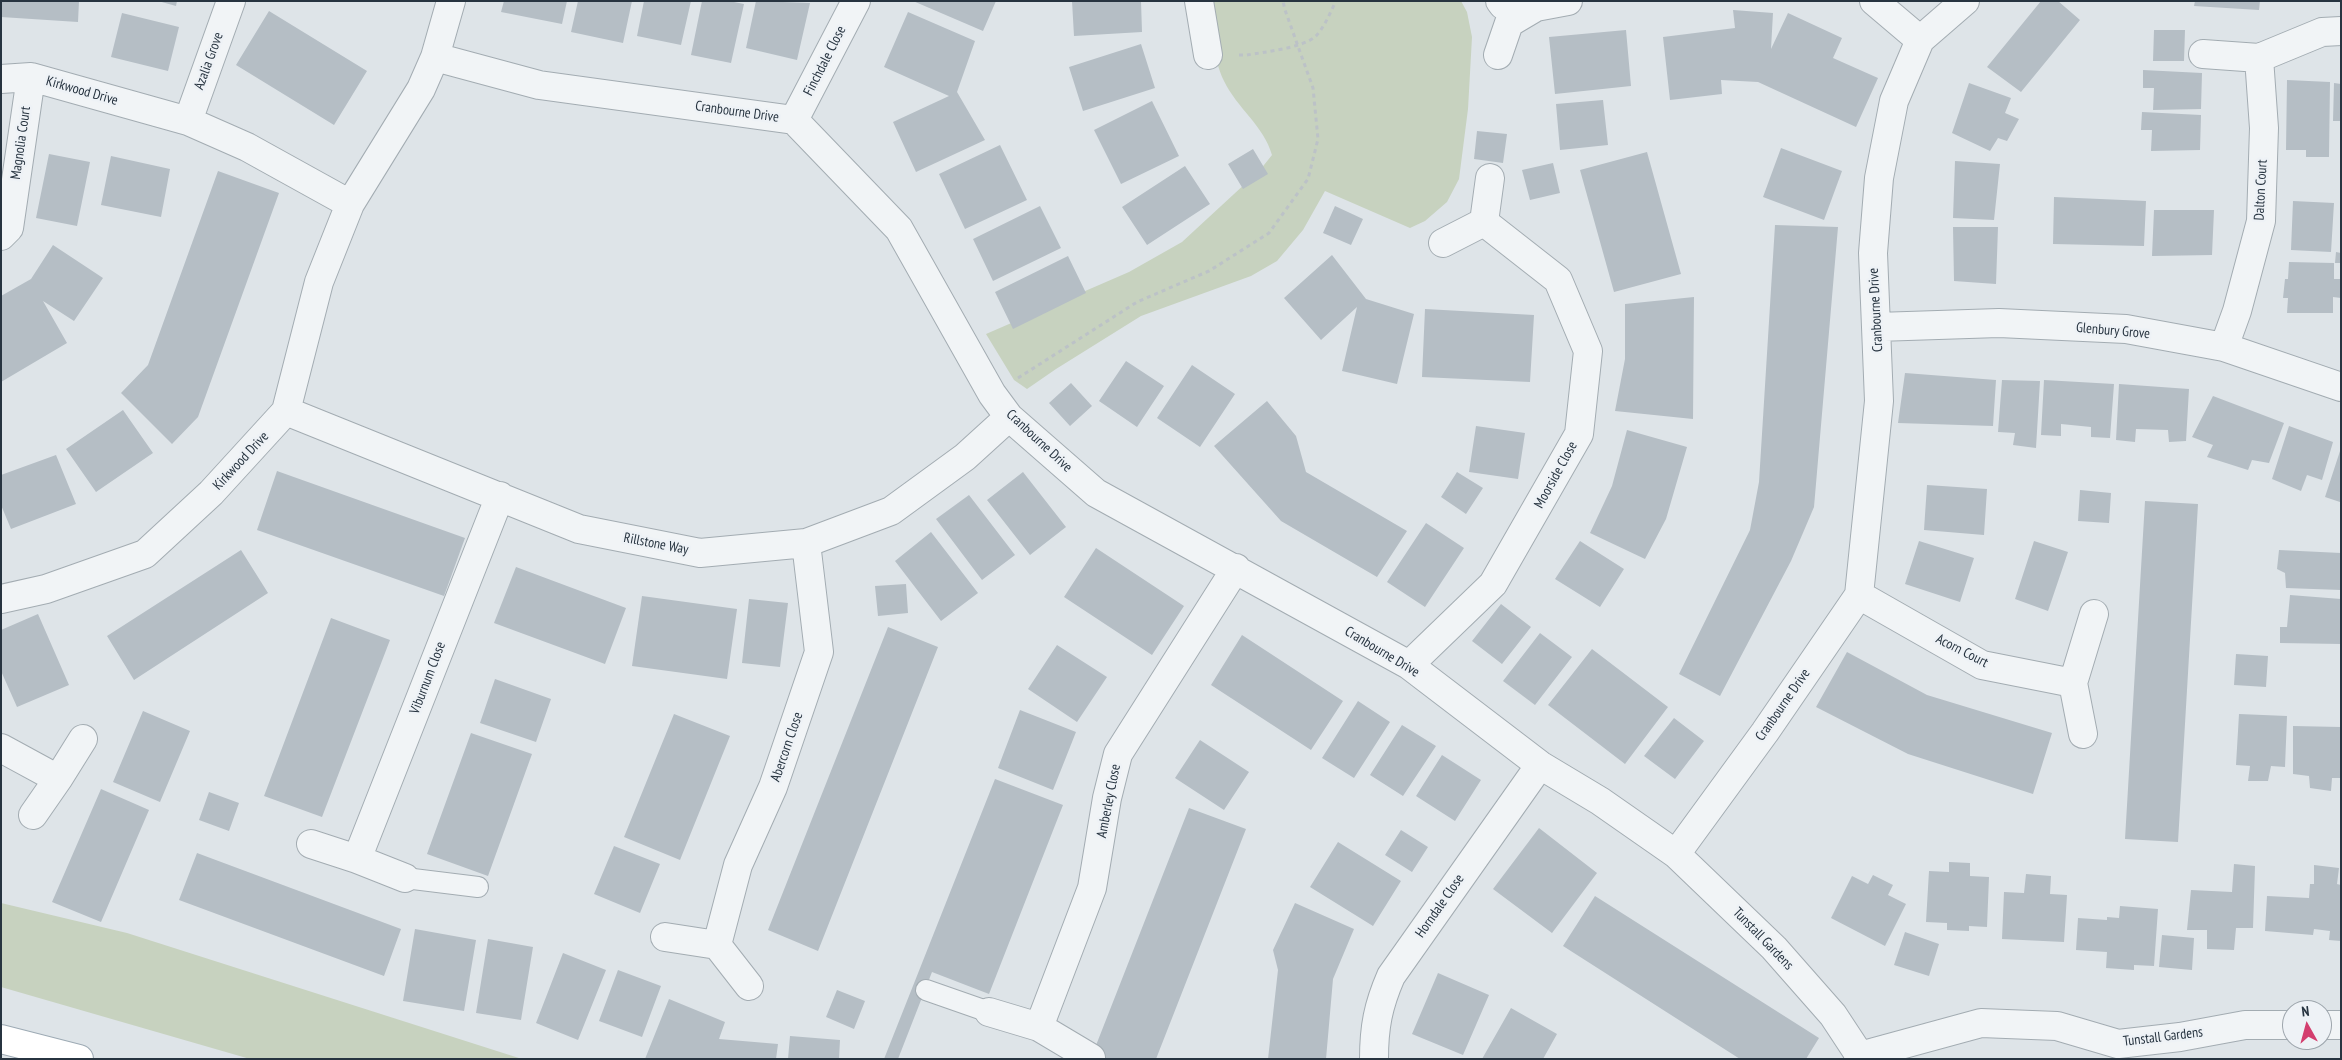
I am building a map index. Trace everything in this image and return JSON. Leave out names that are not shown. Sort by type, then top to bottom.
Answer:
[{"type":"main road","points":[[1,1039],[79,1059]]},
{"type":"street","name":"Azalia Grove","points":[[188,121],[231,1]]},
{"type":"street","points":[[435,57],[452,1]]},
{"type":"street","name":"Finchdale Close","points":[[794,120],[856,1]]},
{"type":"street","points":[[1199,1],[1208,55]]},
{"type":"street","points":[[1500,1],[1503,5],[1536,7],[1568,1]]},
{"type":"street","points":[[1874,1],[1920,40]]},
{"type":"street","name":"Cranbourne Drive","points":[[435,57],[539,86],[794,120],[900,229],[992,394],[1009,417],[1096,493],[1236,568],[1409,665],[1540,765],[1600,801],[1676,854],[1765,732],[1859,595],[1879,401],[1873,253],[1879,178],[1894,101],[1920,40],[1965,1]]},
{"type":"street","points":[[1498,56],[1509,23],[1536,7]]},
{"type":"street","points":[[2203,54],[2259,58],[2322,32],[2341,31]]},
{"type":"street","name":"Kirkwood Drive","points":[[1,598],[46,589],[145,554],[211,493],[286,412],[319,282],[350,204],[421,89],[435,57]]},
{"type":"street","name":"Dalton Court","points":[[2224,347],[2237,311],[2260,221],[2264,128],[2259,58]]},
{"type":"street","name":"Kirkwood Drive","points":[[1,79],[31,77],[188,121],[247,147],[350,204]]},
{"type":"street","name":"Magnolia Court","points":[[1,236],[9,228],[31,77]]},
{"type":"street","points":[[1444,243],[1484,222],[1490,178]]},
{"type":"street","name":"Moorside Close","points":[[1409,665],[1493,584],[1579,434],[1588,351],[1558,280],[1484,222]]},
{"type":"street","name":"Glenbury Grove","points":[[1877,327],[1999,323],[2126,329],[2224,347],[2341,387]]},
{"type":"street","name":"Rillstone Way","points":[[286,412],[579,529],[700,552],[806,543],[891,511],[965,457],[1009,417]]},
{"type":"street","name":"Viburnum Close","points":[[357,859],[500,496]]},
{"type":"street","name":"Abercorn Close","points":[[717,944],[738,865],[773,787],[819,652],[806,543]]},
{"type":"street","name":"Amberley Close","points":[[1039,1027],[1092,888],[1107,798],[1118,754],[1236,568]]},
{"type":"street","name":"Acorn Court","points":[[1859,595],[1982,665],[2073,683]]},
{"type":"street","points":[[2083,734],[2073,683],[2094,614]]},
{"type":"street","points":[[33,816],[83,739]]},
{"type":"street","points":[[1,748],[58,779]]},
{"type":"street","name":"Horndale Close","points":[[1374,1059],[1374,1028],[1391,976],[1540,765]]},
{"type":"street","points":[[311,844],[357,859],[405,878]]},
{"type":"street","name":"Tunstall Gardens","points":[[1676,854],[1774,948],[1833,1015],[1859,1057],[1982,1023],[2057,1026],[2118,1044],[2180,1037],[2244,1025],[2282,1025]]},
{"type":"street","points":[[665,937],[717,944],[749,986]]},
{"type":"street","points":[[989,1012],[1039,1027],[1091,1058]]},
{"type":"lane","points":[[405,878],[478,887]]},
{"type":"lane","points":[[926,990],[989,1012]]},
{"type":"path","points":[[992,394],[1137,302],[1209,271],[1269,233],[1308,179],[1318,139],[1314,88],[1285,10],[1284,1]]},
{"type":"path","points":[[1208,55],[1247,56],[1298,44],[1314,37],[1324,25],[1336,1]]},
{"type":"green space","points":[[1211,1],[1461,1],[1467,12],[1472,37],[1468,109],[1459,179],[1447,202],[1425,221],[1410,228],[1325,191],[1303,230],[1277,261],[1251,276],[1141,316],[1027,389],[1014,380],[986,334],[1129,272],[1182,242],[1260,170],[1272,155],[1263,135],[1229,91],[1220,72],[1214,42]]},
{"type":"green space","points":[[1,903],[127,933],[522,1059],[250,1059],[1,987]]},
{"type":"building","points":[[1,1],[79,1],[78,22],[1,17]]},
{"type":"building","points":[[158,1],[177,1],[176,6]]},
{"type":"building","points":[[504,1],[567,1],[562,24],[501,12]]},
{"type":"building","points":[[578,1],[632,1],[623,43],[571,32]]},
{"type":"building","points":[[644,1],[691,1],[681,45],[637,36]]},
{"type":"building","points":[[702,1],[729,1],[744,4],[731,63],[691,55]]},
{"type":"building","points":[[756,1],[810,3],[797,60],[746,48]]},
{"type":"building","points":[[913,1],[996,1],[983,31]]},
{"type":"building","points":[[1072,1],[1141,1],[1142,32],[1074,36]]},
{"type":"building","points":[[2041,1],[2058,1],[2080,20],[2021,92],[1987,67]]},
{"type":"building","points":[[2195,1],[2260,1],[2259,10],[2194,6]]},
{"type":"building","points":[[1733,10],[1773,13],[1771,49],[1788,13],[1842,38],[1833,58],[1878,78],[1856,127],[1758,82],[1721,80],[1722,94],[1670,100],[1663,37],[1735,28]]},
{"type":"building","points":[[269,11],[367,71],[334,125],[236,65]]},
{"type":"building","points":[[908,12],[975,41],[957,92],[985,140],[916,172],[893,122],[949,96],[884,67]]},
{"type":"building","points":[[122,13],[179,27],[168,71],[111,57]]},
{"type":"building","points":[[1626,30],[1631,86],[1555,94],[1549,37]]},
{"type":"building","points":[[2154,30],[2185,30],[2184,61],[2153,61]]},
{"type":"building","points":[[1141,44],[1155,88],[1083,111],[1069,67]]},
{"type":"building","points":[[2143,70],[2202,73],[2201,109],[2153,110],[2154,88],[2143,88]]},
{"type":"building","points":[[2287,80],[2330,82],[2329,157],[2306,157],[2306,150],[2286,150]]},
{"type":"building","points":[[1969,83],[2011,98],[2005,113],[2019,119],[2007,141],[1998,138],[1990,151],[1952,133]]},
{"type":"building","points":[[2334,83],[2341,84],[2341,121],[2333,121]]},
{"type":"building","points":[[1603,100],[1608,145],[1560,150],[1556,104]]},
{"type":"building","points":[[1152,101],[1179,156],[1121,184],[1094,130]]},
{"type":"building","points":[[2142,112],[2201,115],[2200,150],[2151,151],[2152,130],[2141,130]]},
{"type":"building","points":[[1477,131],[1507,134],[1503,163],[1474,159]]},
{"type":"building","points":[[1000,145],[1027,200],[965,229],[939,174]]},
{"type":"building","points":[[1781,148],[1842,171],[1824,220],[1763,197]]},
{"type":"building","points":[[1253,149],[1268,174],[1243,189],[1228,164]]},
{"type":"building","points":[[1647,152],[1681,274],[1614,292],[1580,170]]},
{"type":"building","points":[[49,154],[90,162],[77,226],[36,218]]},
{"type":"building","points":[[111,156],[170,169],[161,217],[101,205]]},
{"type":"building","points":[[1955,161],[2000,164],[1994,220],[1953,218]]},
{"type":"building","points":[[1553,163],[1560,193],[1530,200],[1522,170]]},
{"type":"building","points":[[1185,166],[1210,204],[1147,245],[1122,207]]},
{"type":"building","points":[[218,171],[279,193],[198,417],[172,444],[121,393],[148,365]]},
{"type":"building","points":[[2054,197],[2146,201],[2144,246],[2053,244]]},
{"type":"building","points":[[2293,201],[2334,203],[2331,252],[2291,250]]},
{"type":"building","points":[[1040,206],[1061,248],[993,281],[973,239]]},
{"type":"building","points":[[1335,206],[1363,219],[1351,245],[1323,233]]},
{"type":"building","points":[[2154,210],[2214,210],[2212,255],[2152,256]]},
{"type":"building","points":[[1775,225],[1838,227],[1814,507],[1791,561],[1720,696],[1679,674],[1750,530],[1759,482]]},
{"type":"building","points":[[1953,227],[1998,227],[1996,284],[1954,281]]},
{"type":"building","points":[[53,245],[103,278],[74,321],[43,301],[67,343],[1,382],[1,296],[31,279]]},
{"type":"building","points":[[2336,252],[2341,253],[2341,263],[2335,263]]},
{"type":"building","points":[[1332,255],[1366,299],[1414,314],[1397,384],[1342,371],[1357,307],[1321,340],[1284,298]]},
{"type":"building","points":[[1068,256],[1086,293],[1013,329],[995,292]]},
{"type":"building","points":[[2289,262],[2334,263],[2334,279],[2341,279],[2341,298],[2333,297],[2333,313],[2287,313],[2288,298],[2283,298],[2285,279],[2288,279]]},
{"type":"building","points":[[1694,297],[1693,419],[1615,411],[1625,359],[1625,304]]},
{"type":"building","points":[[1425,309],[1534,315],[1530,382],[1422,377]]},
{"type":"building","points":[[1126,361],[1164,386],[1137,427],[1099,401]]},
{"type":"building","points":[[1192,365],[1235,394],[1200,447],[1157,418]]},
{"type":"building","points":[[1905,373],[1996,380],[1993,426],[1898,423]]},
{"type":"building","points":[[2002,380],[2040,381],[2036,448],[2013,445],[2015,433],[1998,432]]},
{"type":"building","points":[[2044,380],[2114,384],[2110,438],[2091,437],[2091,427],[2061,424],[2061,436],[2041,435]]},
{"type":"building","points":[[1071,383],[1092,406],[1070,426],[1049,403]]},
{"type":"building","points":[[2119,384],[2189,389],[2186,441],[2169,442],[2168,430],[2136,429],[2135,442],[2116,440]]},
{"type":"building","points":[[2213,396],[2284,423],[2269,463],[2252,460],[2248,470],[2207,457],[2213,445],[2192,437]]},
{"type":"building","points":[[1267,401],[1296,436],[1306,472],[1407,531],[1377,577],[1281,521],[1214,446]]},
{"type":"building","points":[[123,410],[153,453],[96,492],[66,449]]},
{"type":"building","points":[[1476,426],[1525,433],[1518,479],[1469,472]]},
{"type":"building","points":[[2289,426],[2333,442],[2322,480],[2307,475],[2301,491],[2272,479]]},
{"type":"building","points":[[1627,430],[1687,447],[1666,519],[1645,559],[1590,533],[1612,486]]},
{"type":"building","points":[[2340,451],[2341,501],[2340,502],[2325,497]]},
{"type":"building","points":[[56,455],[76,504],[11,529],[1,505],[1,475]]},
{"type":"building","points":[[277,471],[465,538],[444,596],[257,530]]},
{"type":"building","points":[[1023,472],[1066,527],[1030,555],[987,500]]},
{"type":"building","points":[[1457,472],[1483,488],[1466,514],[1441,497]]},
{"type":"building","points":[[1927,485],[1987,489],[1984,535],[1924,530]]},
{"type":"building","points":[[2080,490],[2111,493],[2109,523],[2078,521]]},
{"type":"building","points":[[969,495],[1015,555],[982,580],[936,519]]},
{"type":"building","points":[[2145,501],[2198,504],[2178,842],[2125,839]]},
{"type":"building","points":[[1426,523],[1464,548],[1425,607],[1387,582]]},
{"type":"building","points":[[931,532],[978,593],[941,621],[895,561]]},
{"type":"building","points":[[1580,541],[1624,569],[1600,607],[1555,579]]},
{"type":"building","points":[[1919,541],[1974,558],[1960,602],[1905,584]]},
{"type":"building","points":[[2034,541],[2068,552],[2048,611],[2015,599]]},
{"type":"building","points":[[1096,548],[1184,606],[1152,655],[1064,597]]},
{"type":"building","points":[[241,550],[268,593],[134,680],[107,636]]},
{"type":"building","points":[[2279,550],[2341,553],[2341,590],[2286,588],[2285,573],[2277,569]]},
{"type":"building","points":[[516,567],[626,608],[605,664],[494,623]]},
{"type":"building","points":[[906,584],[908,613],[878,616],[875,586]]},
{"type":"building","points":[[2290,595],[2341,599],[2341,644],[2280,643],[2280,627],[2287,627]]},
{"type":"building","points":[[642,596],[737,609],[727,679],[632,666]]},
{"type":"building","points":[[749,599],[788,603],[780,667],[742,663]]},
{"type":"building","points":[[1501,604],[1531,627],[1502,664],[1472,641]]},
{"type":"building","points":[[38,614],[69,685],[17,707],[1,671],[1,630]]},
{"type":"building","points":[[331,618],[390,640],[322,817],[264,796]]},
{"type":"building","points":[[888,627],[938,647],[818,951],[768,930]]},
{"type":"building","points":[[1540,633],[1572,657],[1535,705],[1503,681]]},
{"type":"building","points":[[1242,635],[1343,701],[1311,750],[1211,685]]},
{"type":"building","points":[[1057,645],[1107,677],[1077,722],[1028,689]]},
{"type":"building","points":[[1592,649],[1668,707],[1625,764],[1548,705]]},
{"type":"building","points":[[1847,652],[1927,695],[2052,733],[2033,794],[1908,754],[1816,707]]},
{"type":"building","points":[[2236,654],[2268,656],[2266,687],[2234,685]]},
{"type":"building","points":[[495,679],[551,699],[536,742],[480,723]]},
{"type":"building","points":[[1358,701],[1390,722],[1354,778],[1322,758]]},
{"type":"building","points":[[1020,710],[1076,732],[1053,790],[998,768]]},
{"type":"building","points":[[143,711],[190,731],[160,802],[113,782]]},
{"type":"building","points":[[674,714],[730,736],[680,860],[624,837]]},
{"type":"building","points":[[2239,714],[2287,716],[2285,767],[2271,766],[2268,781],[2248,781],[2250,766],[2236,765]]},
{"type":"building","points":[[1674,718],[1704,741],[1675,779],[1644,756]]},
{"type":"building","points":[[1402,725],[1436,746],[1403,796],[1370,775]]},
{"type":"building","points":[[2293,726],[2341,727],[2341,778],[2332,778],[2331,791],[2310,788],[2309,776],[2293,774]]},
{"type":"building","points":[[471,733],[532,754],[488,876],[427,854]]},
{"type":"building","points":[[1200,740],[1249,772],[1224,810],[1175,778]]},
{"type":"building","points":[[1442,755],[1481,780],[1455,821],[1416,796]]},
{"type":"building","points":[[995,779],[1063,805],[989,994],[932,972],[898,1059],[884,1059]]},
{"type":"building","points":[[101,789],[149,810],[101,922],[52,902]]},
{"type":"building","points":[[209,792],[239,803],[229,831],[199,820]]},
{"type":"building","points":[[1189,808],[1246,829],[1156,1059],[1108,1059],[1093,1053]]},
{"type":"building","points":[[1539,828],[1597,873],[1552,933],[1493,889]]},
{"type":"building","points":[[1401,830],[1428,847],[1412,872],[1385,855]]},
{"type":"building","points":[[1338,842],[1401,881],[1373,926],[1310,887]]},
{"type":"building","points":[[614,846],[660,864],[640,913],[594,894]]},
{"type":"building","points":[[197,853],[401,929],[384,976],[179,900]]},
{"type":"building","points":[[1949,862],[1970,863],[1970,876],[1989,877],[1987,927],[1969,926],[1969,931],[1947,930],[1947,923],[1926,922],[1929,871],[1949,872]]},
{"type":"building","points":[[2234,864],[2255,866],[2253,928],[2236,928],[2234,950],[2207,949],[2207,930],[2187,930],[2191,890],[2232,892]]},
{"type":"building","points":[[2314,865],[2339,868],[2337,884],[2341,885],[2341,941],[2329,940],[2330,931],[2314,929],[2313,935],[2265,931],[2267,896],[2309,898],[2310,884],[2314,884]]},
{"type":"building","points":[[2026,874],[2051,876],[2050,894],[2067,895],[2064,942],[2002,939],[2004,892],[2024,893]]},
{"type":"building","points":[[1873,875],[1893,885],[1888,895],[1906,904],[1885,946],[1831,918],[1852,876],[1868,884]]},
{"type":"building","points":[[1595,896],[1819,1038],[1806,1059],[1740,1059],[1563,946]]},
{"type":"building","points":[[1295,903],[1354,929],[1333,979],[1326,1059],[1268,1059],[1278,970],[1273,950]]},
{"type":"building","points":[[2120,906],[2158,909],[2154,966],[2134,965],[2134,970],[2106,968],[2107,952],[2076,950],[2078,918],[2107,920],[2107,917],[2119,918]]},
{"type":"building","points":[[415,929],[476,940],[464,1011],[403,1001]]},
{"type":"building","points":[[1905,932],[1939,944],[1929,976],[1894,965]]},
{"type":"building","points":[[2162,935],[2194,938],[2192,970],[2159,967]]},
{"type":"building","points":[[488,939],[533,947],[521,1020],[476,1013]]},
{"type":"building","points":[[563,953],[606,970],[578,1040],[536,1023]]},
{"type":"building","points":[[618,970],[661,986],[642,1037],[599,1021]]},
{"type":"building","points":[[1438,973],[1489,995],[1463,1055],[1412,1034]]},
{"type":"building","points":[[837,990],[865,1001],[854,1029],[826,1017]]},
{"type":"building","points":[[669,999],[725,1022],[719,1039],[778,1044],[776,1059],[645,1059]]},
{"type":"building","points":[[1511,1008],[1557,1034],[1543,1059],[1482,1059]]},
{"type":"building","points":[[790,1036],[840,1040],[839,1059],[788,1059]]}]
